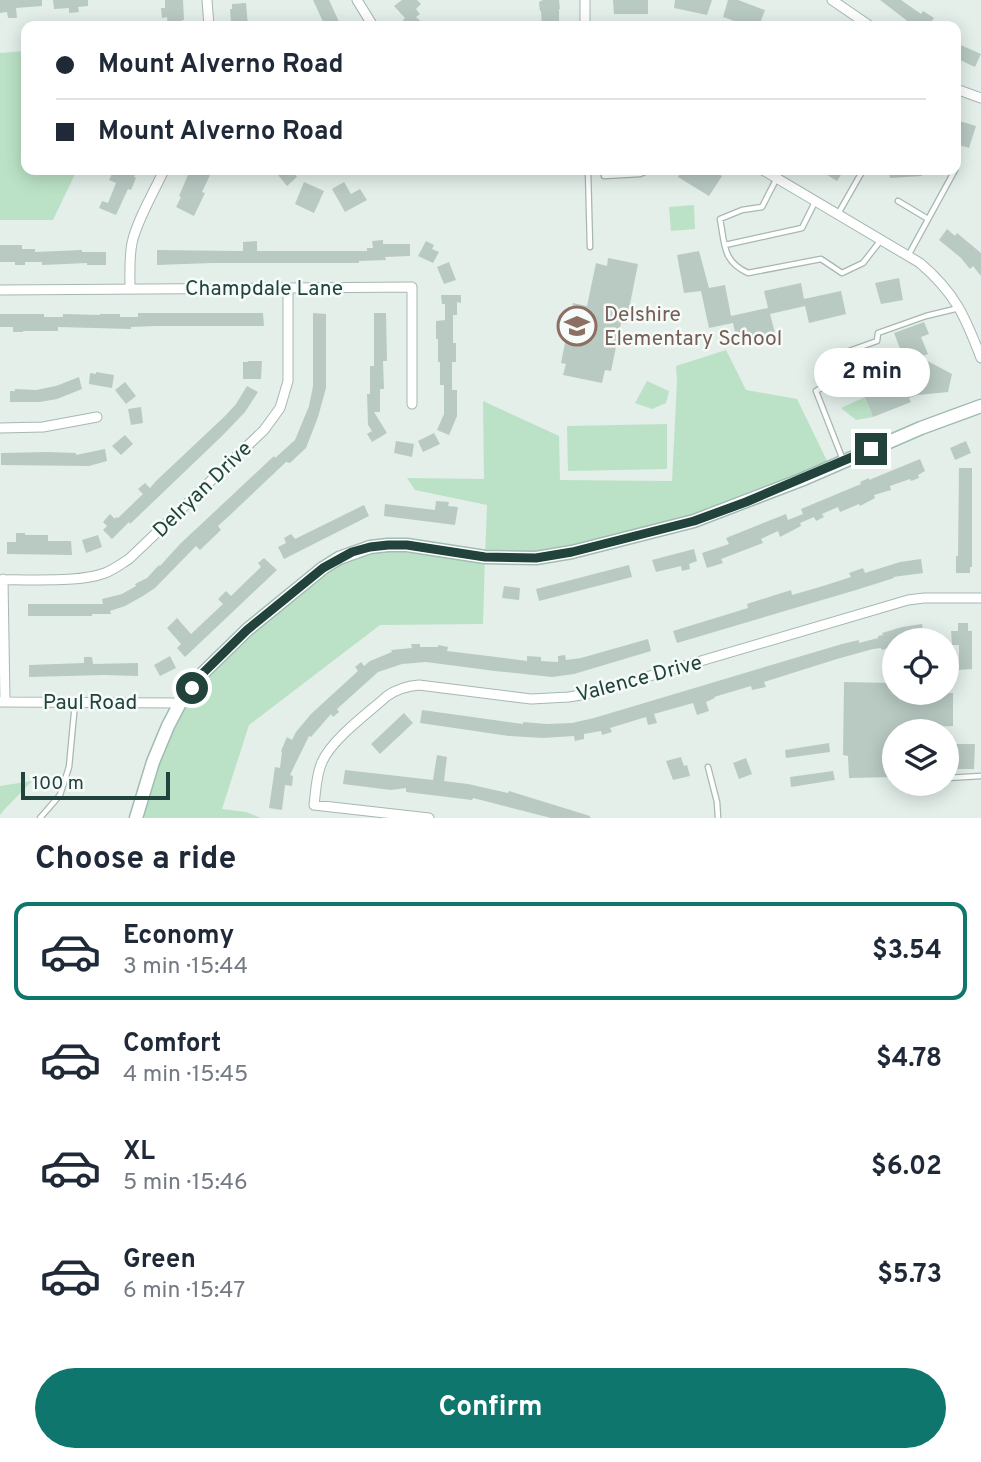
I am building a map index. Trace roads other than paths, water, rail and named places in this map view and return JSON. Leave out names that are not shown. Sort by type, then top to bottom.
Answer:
[{"type":"street","points":[[207,0],[209,21]]},
{"type":"street","points":[[358,0],[370,21]]},
{"type":"street","points":[[585,0],[585,21]]},
{"type":"street","points":[[832,0],[863,21]]},
{"type":"street","points":[[961,91],[981,98]]},
{"type":"street","points":[[130,289],[130,259],[135,233],[162,175]]},
{"type":"street","points":[[780,175],[816,201],[934,275],[960,307],[981,358]]},
{"type":"street","name":"Champdale Lane","points":[[0,290],[411,287],[412,404]]},
{"type":"street","name":"Delryan Drive","points":[[1,580],[92,577],[117,567],[129,559],[264,430],[280,408],[288,381],[288,288]]},
{"type":"street","points":[[136,818],[153,762],[168,726],[180,703],[204,672],[247,630],[323,568],[352,552],[370,547],[407,545],[485,557],[536,558],[572,552],[694,521],[981,406]]},
{"type":"street","points":[[0,428],[43,427],[97,417]]},
{"type":"street","points":[[1,580],[2,702]]},
{"type":"street","name":"Valence Drive","points":[[429,818],[314,805],[317,777],[330,748],[387,696],[406,686],[419,685],[531,699],[569,697],[908,600],[981,598]]},
{"type":"street","name":"Paul Road","points":[[2,702],[180,703]]},
{"type":"lane","points":[[588,175],[590,247]]},
{"type":"lane","points":[[604,176],[622,175]]},
{"type":"lane","points":[[778,175],[762,206],[720,219],[727,257],[736,268],[747,273],[821,259],[842,273],[863,263],[881,240]]},
{"type":"lane","points":[[838,214],[860,175]]},
{"type":"lane","points":[[908,257],[952,175]]},
{"type":"lane","points":[[725,245],[802,228],[816,201]]},
{"type":"lane","points":[[898,201],[928,219]]},
{"type":"lane","points":[[844,461],[816,391],[833,381],[838,374],[832,357],[877,341],[878,333],[960,307]]},
{"type":"lane","points":[[40,818],[60,795],[69,767],[75,702]]},
{"type":"lane","points":[[708,767],[718,802],[718,818]]},
{"type":"lane","points":[[959,777],[981,776]]},
{"type":"place","name":"Delshire Elementary School","points":[[577,326]]}]
